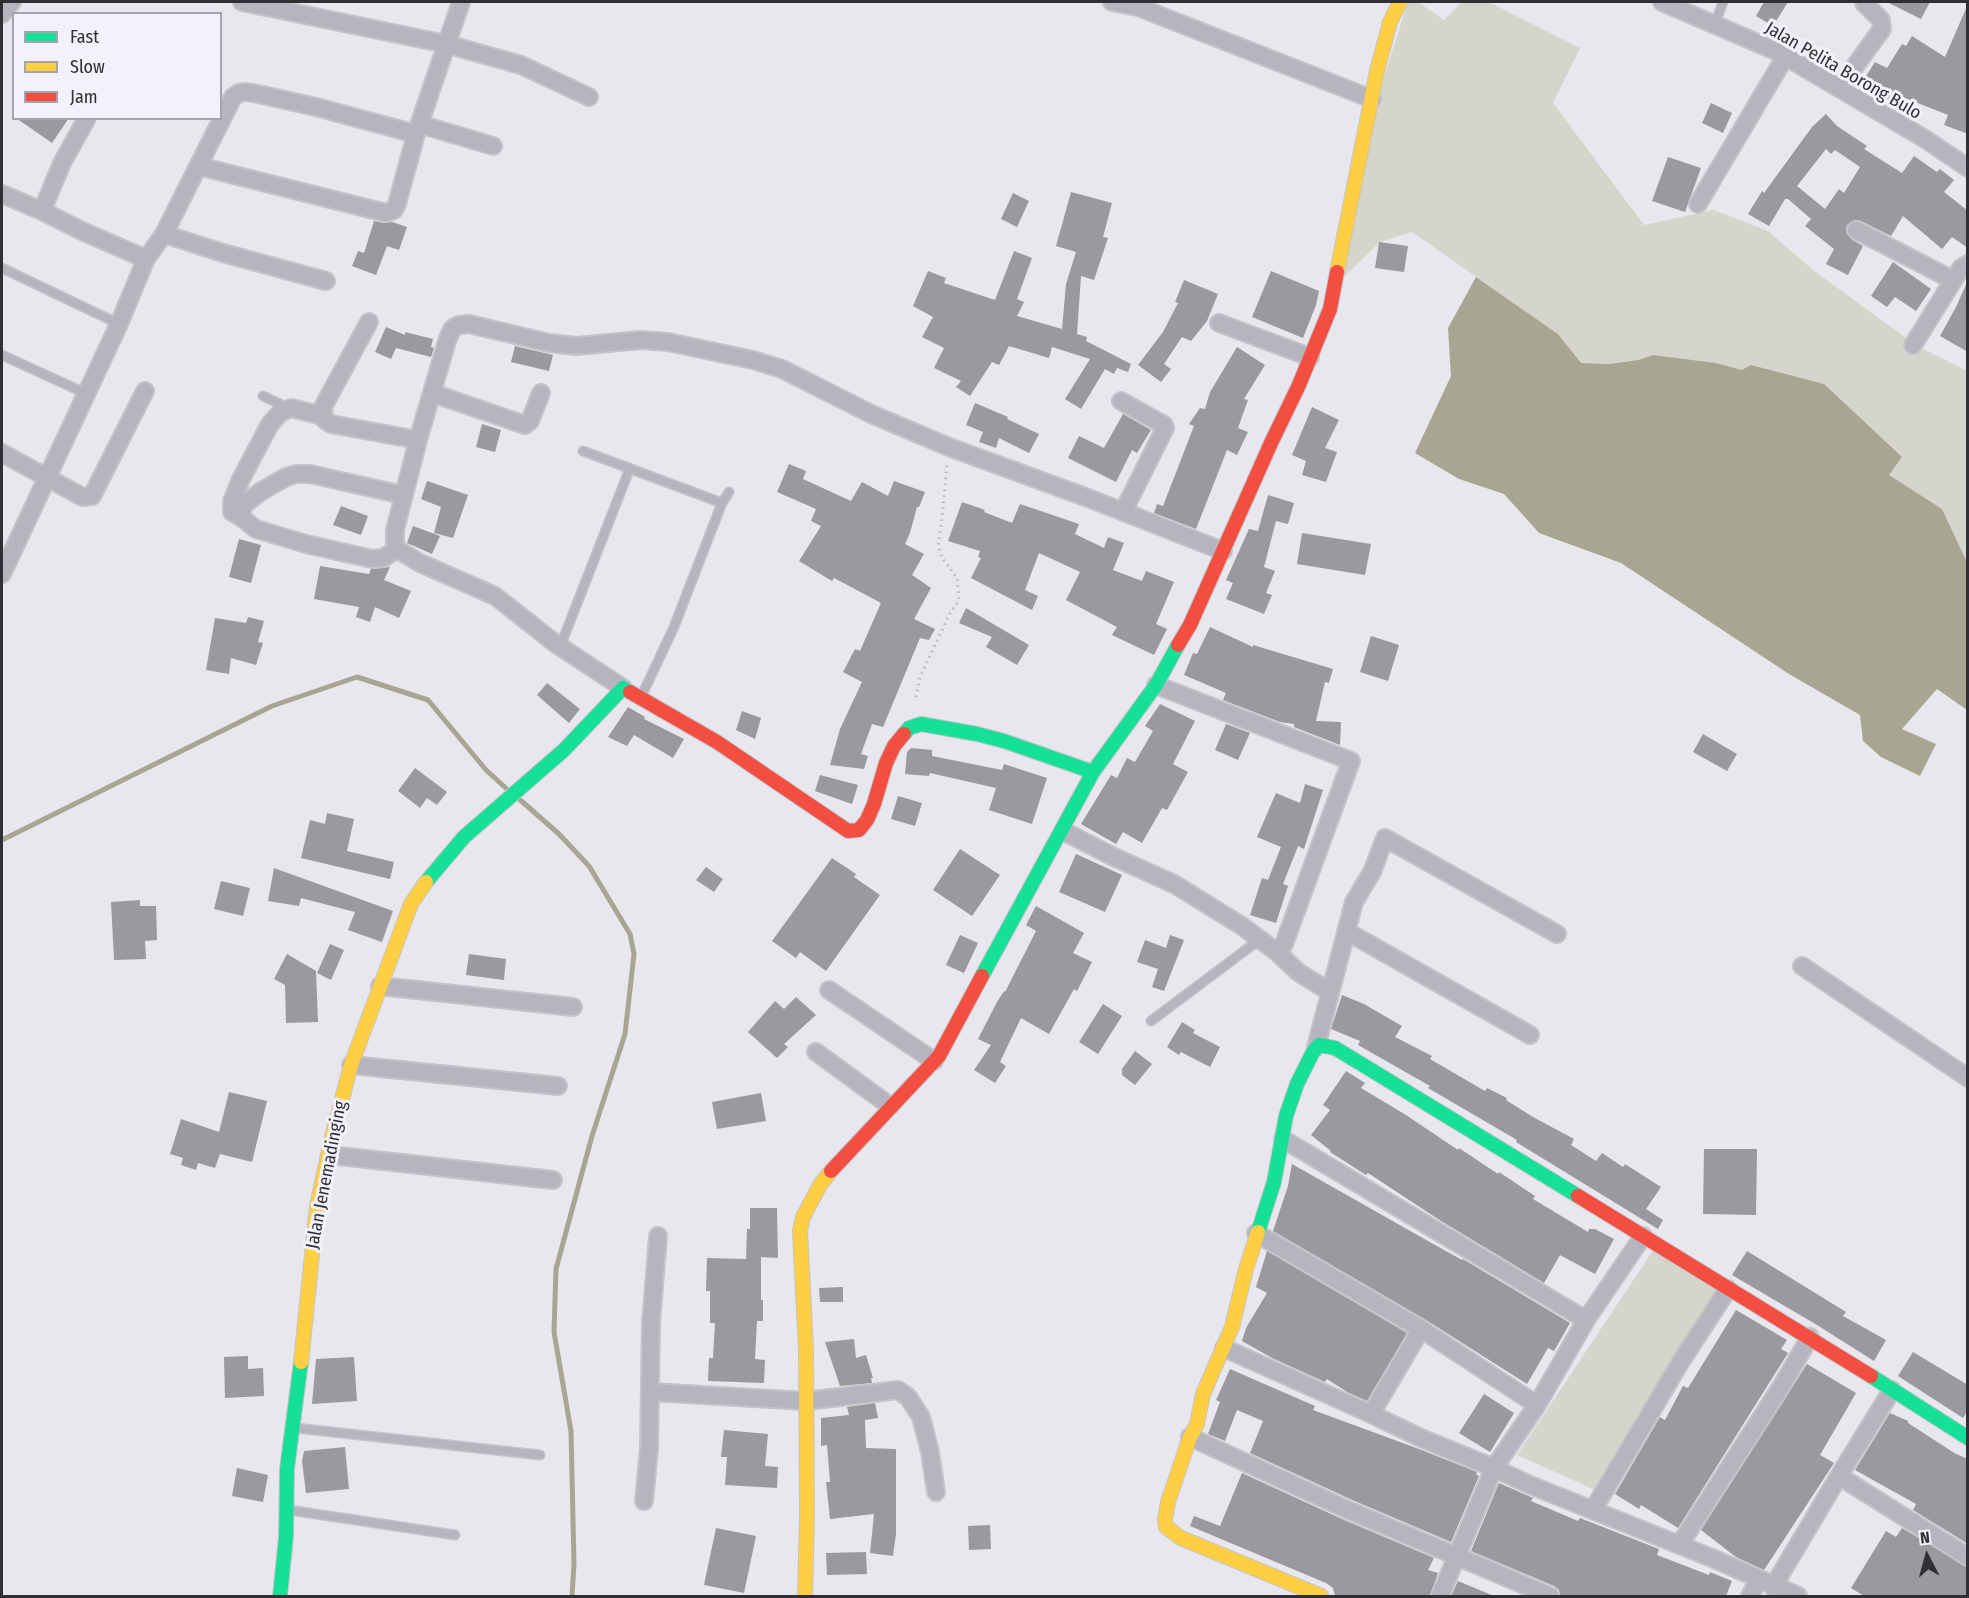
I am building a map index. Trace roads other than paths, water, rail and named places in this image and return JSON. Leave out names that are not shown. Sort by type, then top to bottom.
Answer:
[{"type":"street","points":[[2,14],[12,2]]},
{"type":"street","points":[[242,2],[446,44],[521,65],[589,97]]},
{"type":"street","points":[[198,166],[374,212],[391,213],[397,204],[417,129],[461,2]]},
{"type":"street","points":[[1112,2],[1138,7],[1372,99]]},
{"type":"street","points":[[805,1596],[806,1401],[800,1231],[803,1217],[820,1185],[837,1164],[934,1061],[952,1035],[1094,772],[1156,685],[1190,625],[1271,442],[1299,385],[1330,309],[1372,99],[1390,22],[1400,2]]},
{"type":"street","name":"Jalan Pelita Borong Bulo","points":[[1662,2],[1785,57],[1925,139],[1968,168]]},
{"type":"street","points":[[1839,88],[1882,29],[1881,20],[1864,3]]},
{"type":"street","points":[[1698,204],[1785,57]]},
{"type":"street","points":[[222,119],[233,98],[239,93],[246,92],[493,146]]},
{"type":"street","points":[[42,211],[62,163],[86,120]]},
{"type":"street","points":[[2,574],[119,324],[146,259],[164,234],[222,120]]},
{"type":"street","points":[[2,194],[146,259]]},
{"type":"street","points":[[1856,230],[1953,280]]},
{"type":"street","points":[[164,234],[223,253],[326,281]]},
{"type":"street","points":[[1912,345],[1961,268],[1968,264]]},
{"type":"street","points":[[369,322],[323,407],[323,416],[326,422],[331,424],[418,441]]},
{"type":"street","points":[[1219,323],[1310,357]]},
{"type":"street","points":[[1094,772],[995,738],[921,724],[909,728],[894,746],[867,820],[859,830],[848,831],[717,742],[640,699],[560,647],[495,596],[397,549],[395,530],[403,495],[452,329],[459,325],[469,324],[549,343],[576,346],[642,340],[668,342],[753,360],[782,369],[871,414],[949,447],[1223,551]]},
{"type":"street","points":[[2,453],[83,497],[92,496],[145,391]]},
{"type":"street","points":[[432,393],[523,425],[530,421],[541,393]]},
{"type":"street","points":[[1121,401],[1166,428],[1123,512]]},
{"type":"street","points":[[323,416],[295,408],[284,410],[270,424],[241,479],[231,511],[256,529],[306,544],[372,559],[383,558],[397,549]]},
{"type":"street","points":[[242,518],[244,505],[277,482],[296,474],[310,474],[403,495]]},
{"type":"street","points":[[1156,685],[1350,761],[1290,928],[1278,953]]},
{"type":"street","name":"Jalan Jenemadinging","points":[[280,1596],[285,1549],[287,1469],[317,1206],[351,1065],[411,904],[432,872],[464,837],[537,776],[623,688]]},
{"type":"street","points":[[1063,831],[1174,884],[1242,926],[1278,953],[1298,972],[1330,992]]},
{"type":"street","points":[[1321,1596],[1232,1560],[1169,1531],[1165,1523],[1167,1508],[1190,1437],[1197,1424],[1203,1394],[1232,1327],[1256,1233],[1274,1182],[1286,1116],[1297,1084],[1316,1047],[1354,902],[1372,872],[1385,838],[1557,934]]},
{"type":"street","points":[[1346,931],[1530,1035]]},
{"type":"street","points":[[1802,966],[1968,1078]]},
{"type":"street","points":[[381,986],[573,1007]]},
{"type":"street","points":[[829,990],[934,1061]]},
{"type":"street","points":[[1316,1047],[1323,1044],[1335,1048],[1810,1337],[1968,1438]]},
{"type":"street","points":[[816,1052],[890,1106]]},
{"type":"street","points":[[351,1065],[558,1086]]},
{"type":"street","points":[[1283,1139],[1586,1320]]},
{"type":"street","points":[[330,1155],[553,1180]]},
{"type":"street","points":[[1256,1233],[1420,1329],[1537,1405]]},
{"type":"street","points":[[644,1501],[649,1448],[651,1323],[658,1236]]},
{"type":"street","points":[[1440,1596],[1494,1468],[1537,1405],[1586,1320],[1643,1236]]},
{"type":"street","points":[[1593,1510],[1680,1363],[1728,1289]]},
{"type":"street","points":[[1371,1414],[1420,1329]]},
{"type":"street","points":[[1680,1545],[1781,1387],[1810,1337]]},
{"type":"street","points":[[1224,1348],[1421,1438],[1798,1596]]},
{"type":"street","points":[[651,1392],[806,1401],[898,1390],[908,1397],[923,1424],[936,1492]]},
{"type":"street","points":[[1750,1596],[1766,1583],[1839,1476],[1892,1390]]},
{"type":"street","points":[[1190,1437],[1346,1509],[1550,1596]]},
{"type":"street","points":[[1839,1476],[1968,1557]]},
{"type":"lane","points":[[1715,24],[1723,2]]},
{"type":"lane","points":[[2,268],[119,324]]},
{"type":"lane","points":[[2,356],[87,394]]},
{"type":"lane","points":[[263,396],[280,404],[284,410]]},
{"type":"lane","points":[[582,451],[722,503]]},
{"type":"lane","points":[[560,647],[630,468]]},
{"type":"lane","points":[[640,699],[674,627],[722,503],[729,492]]},
{"type":"lane","points":[[1150,1021],[1259,940]]},
{"type":"lane","points":[[292,1428],[540,1455]]},
{"type":"lane","points":[[286,1509],[455,1535]]},
{"type":"waterway","points":[[2,840],[272,706],[357,677],[428,700],[486,770],[508,790]]},
{"type":"waterway","points":[[518,798],[559,834],[589,866],[630,934],[634,954],[625,1034],[592,1136],[556,1269],[554,1332],[571,1431],[574,1564],[572,1596]]}]
